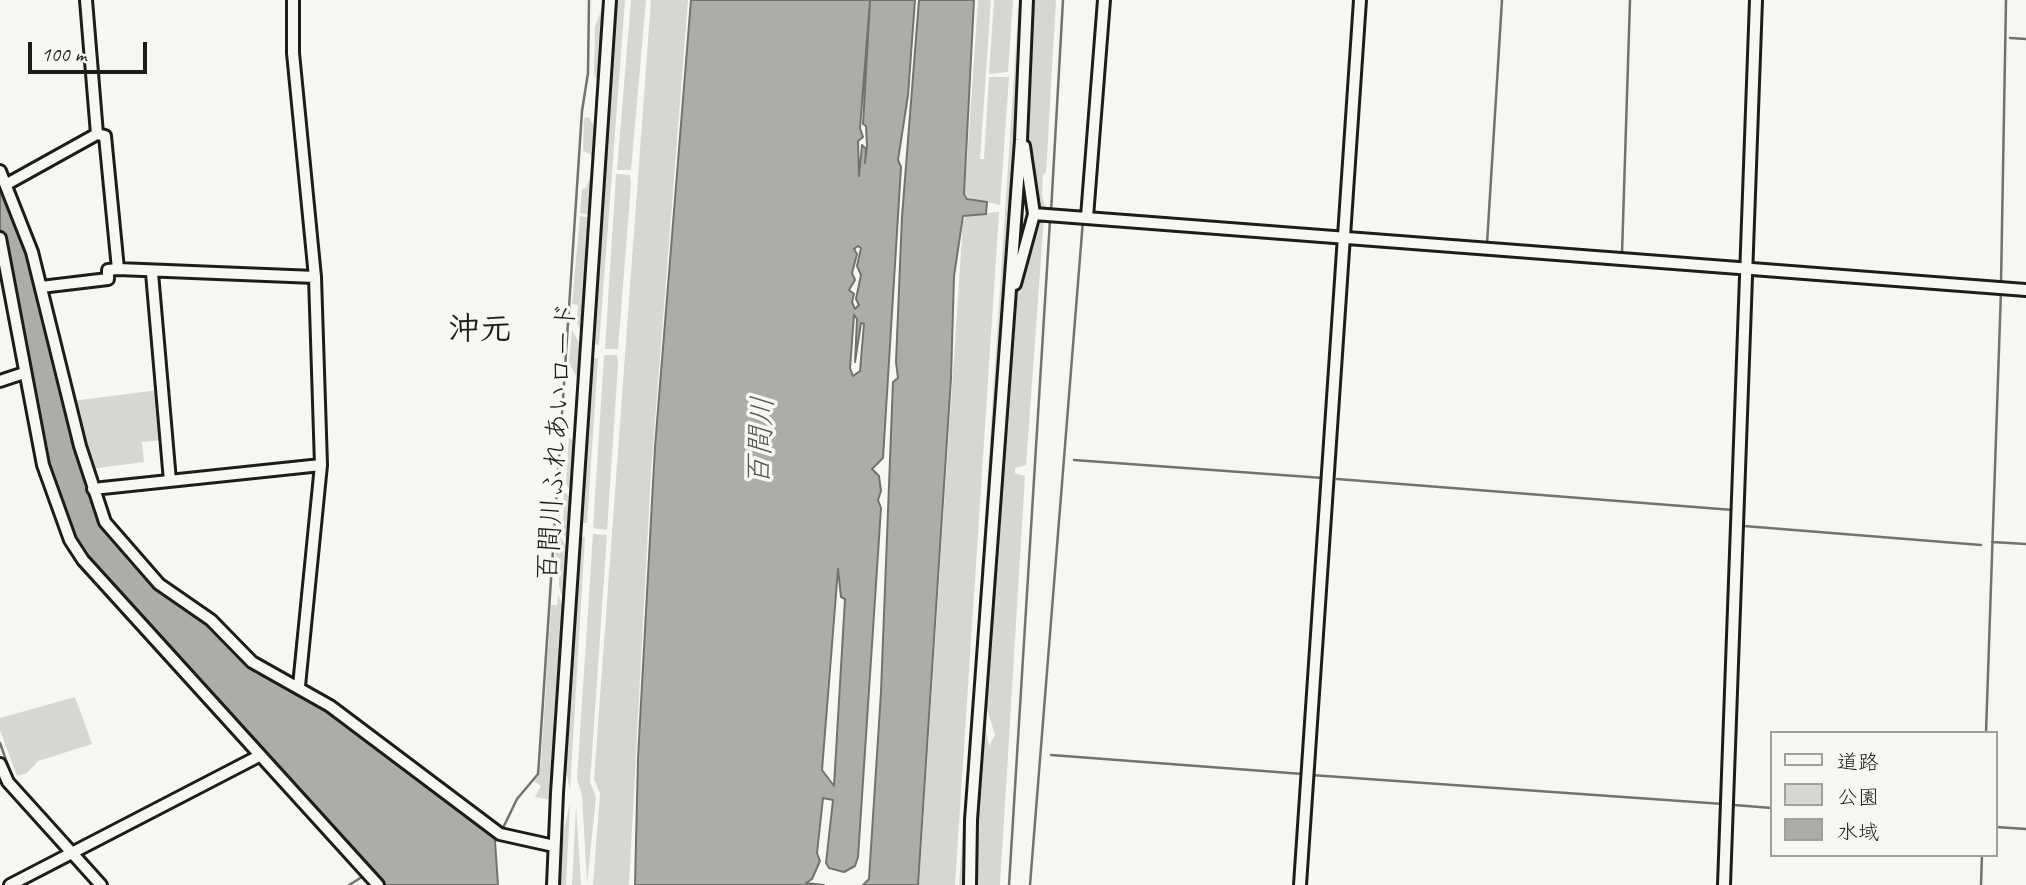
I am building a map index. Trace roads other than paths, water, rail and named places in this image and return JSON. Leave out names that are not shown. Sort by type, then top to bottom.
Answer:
[{"type":"street","points":[[86,0],[97,134]]},
{"type":"street","points":[[293,0],[293,53],[311,277],[317,465],[299,686]]},
{"type":"street","name":"百間川ふれあいロード","points":[[554,885],[554,846],[610,0]]},
{"type":"street","points":[[970,885],[971,820],[1021,140],[1027,0]]},
{"type":"street","points":[[1086,215],[1104,0]]},
{"type":"street","points":[[1300,885],[1360,0]]},
{"type":"street","points":[[1724,885],[1756,0]]},
{"type":"street","points":[[7,184],[97,134],[105,136],[115,269]]},
{"type":"street","points":[[1010,292],[1015,284],[1034,215],[1026,149],[1021,140]]},
{"type":"street","points":[[0,171],[26,233],[93,489],[106,522],[159,584],[211,620],[253,662],[299,686],[500,834],[554,846]]},
{"type":"street","points":[[1034,215],[1086,215],[1344,234],[2026,290]]},
{"type":"street","points":[[0,238],[7,262],[24,373],[43,464],[70,540],[83,560],[377,885]]},
{"type":"street","points":[[41,287],[108,279],[108,270],[115,269],[152,275],[311,277]]},
{"type":"street","points":[[152,275],[170,481]]},
{"type":"street","points":[[0,381],[24,373]]},
{"type":"street","points":[[93,489],[317,465]]},
{"type":"street","points":[[10,885],[259,756]]},
{"type":"street","points":[[0,764],[8,782],[76,851],[101,885]]},
{"type":"water","name":"百間川","points":[[691,0],[915,0],[908,95],[898,160],[901,167],[883,458],[872,469],[879,476],[881,491],[878,500],[881,508],[858,857],[855,866],[844,872],[829,868],[826,863],[833,800],[823,798],[817,853],[820,861],[812,879],[806,883],[824,885],[635,885],[638,758],[655,447]],"holes":[[[870,1],[863,124],[866,126],[867,146],[865,163],[866,149],[862,145],[859,176],[858,141],[863,137],[860,128]],[[858,246],[861,248],[857,266],[861,275],[856,299],[859,305],[855,309],[852,302],[854,294],[849,290],[855,280],[852,273],[857,254],[854,249]],[[854,315],[857,319],[855,362],[861,323],[864,324],[860,371],[853,376],[850,368]],[[838,569],[841,597],[845,599],[834,786],[822,770]]]},
{"type":"water","points":[[919,0],[974,0],[964,194],[967,199],[987,202],[986,214],[963,216],[954,276],[951,378],[918,885],[863,885],[869,879],[881,692],[893,382],[898,378],[896,362],[902,217]]},
{"type":"water","points":[[0,179],[21,228],[109,533],[148,580],[494,834],[498,838],[495,841],[498,885],[384,885],[80,549],[58,498],[30,381],[6,246],[0,228]]},
{"type":"waterway","points":[[502,830],[517,799],[538,774],[582,111],[588,73],[589,0]]},
{"type":"waterway","points":[[1051,212],[1063,0]]},
{"type":"waterway","points":[[1487,244],[1502,0]]},
{"type":"waterway","points":[[1622,254],[1630,0]]},
{"type":"waterway","points":[[2001,284],[2006,0]]},
{"type":"waterway","points":[[2010,38],[2026,39]]},
{"type":"waterway","points":[[1009,885],[1050,220]]},
{"type":"waterway","points":[[1030,885],[1083,220]]},
{"type":"waterway","points":[[1257,226],[1271,227]]},
{"type":"waterway","points":[[307,248],[309,272]]},
{"type":"waterway","points":[[1697,260],[1742,263]]},
{"type":"waterway","points":[[114,274],[148,276]]},
{"type":"waterway","points":[[155,276],[197,277]]},
{"type":"waterway","points":[[310,279],[311,332]]},
{"type":"waterway","points":[[1986,731],[2001,290]]},
{"type":"waterway","points":[[313,366],[315,461]]},
{"type":"waterway","points":[[0,387],[22,380]]},
{"type":"waterway","points":[[1074,460],[1323,478]]},
{"type":"waterway","points":[[293,680],[315,468]]},
{"type":"waterway","points":[[1337,479],[1733,510]]},
{"type":"waterway","points":[[1744,526],[1981,545]]},
{"type":"waterway","points":[[1992,542],[2026,544]]},
{"type":"waterway","points":[[0,743],[12,777],[74,847]]},
{"type":"waterway","points":[[1051,755],[1303,774]]},
{"type":"waterway","points":[[1719,871],[1723,762]]},
{"type":"waterway","points":[[1311,775],[1723,804]]},
{"type":"waterway","points":[[1734,805],[1770,808]]},
{"type":"waterway","points":[[1998,827],[2026,829]]},
{"type":"waterway","points":[[79,852],[108,885]]},
{"type":"waterway","points":[[1981,885],[1982,857]]},
{"type":"waterway","points":[[349,885],[362,877]]},
{"type":"district","name":"沖元","points":[[480,331]]}]
